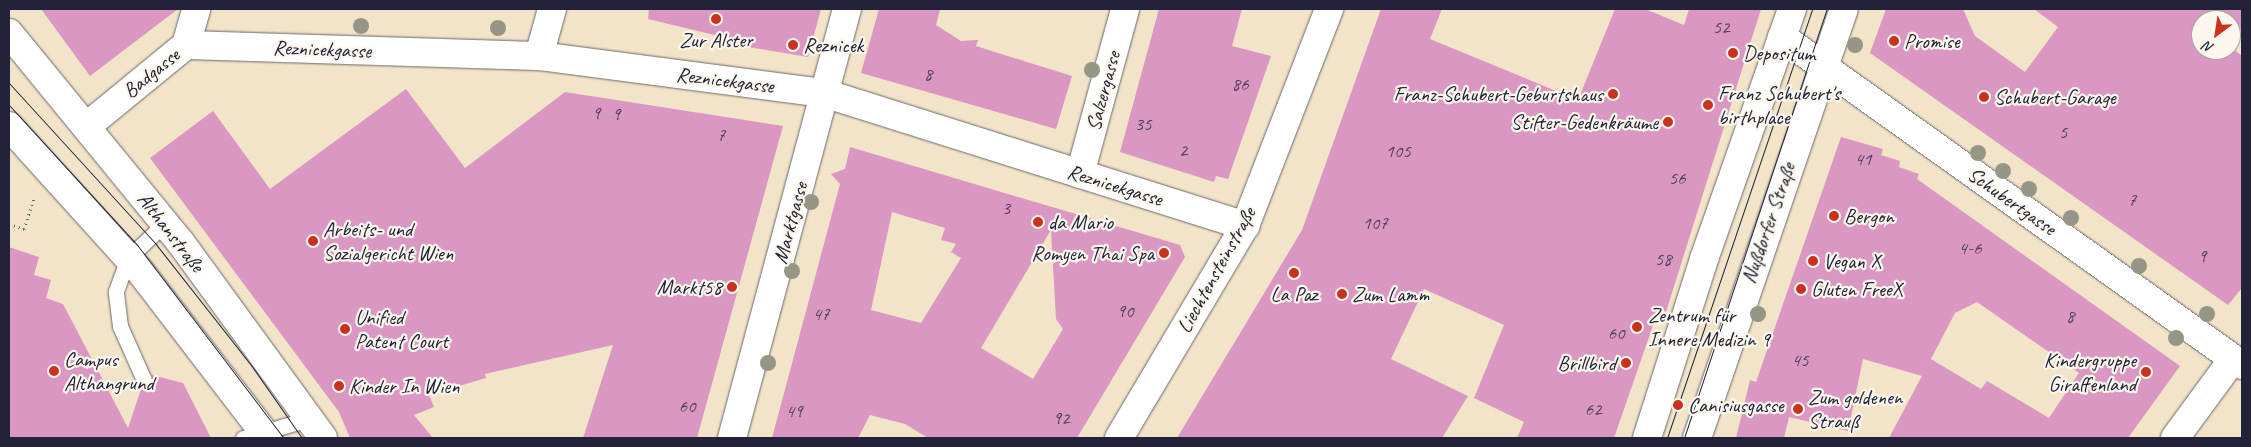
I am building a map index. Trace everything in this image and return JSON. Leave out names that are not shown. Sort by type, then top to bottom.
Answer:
[{"type":"street","name":"Badgasse","points":[[87,126],[186,45],[196,9]]},
{"type":"street","points":[[539,56],[552,9]]},
{"type":"street","name":"Marktgasse","points":[[732,438],[847,9]]},
{"type":"street","name":"Salzergasse","points":[[1080,174],[1125,9]]},
{"type":"street","name":"Liechtensteinstraße","points":[[1119,438],[1245,226],[1329,9]]},
{"type":"street","points":[[1648,438],[1704,259],[1792,9]]},
{"type":"street","name":"Nußdorfer Straße","points":[[1697,438],[1844,9]]},
{"type":"street","name":"Althanstraße","points":[[9,33],[166,223],[317,428]]},
{"type":"street","name":"Schubertgasse","points":[[1782,37],[2238,362]]},
{"type":"street","name":"Reznicekgasse","points":[[186,45],[539,56],[824,93],[1245,226]]},
{"type":"street","points":[[9,126],[128,258],[258,436]]},
{"type":"street","points":[[2175,438],[2238,362]]},
{"type":"lane","points":[[144,380],[116,310],[118,279],[128,258],[166,223]]},
{"type":"lane","points":[[258,436],[317,428]]},
{"type":"path","points":[[9,224],[24,229],[27,217]]},
{"type":"building","points":[[41,9],[178,9],[90,76]]},
{"type":"building","points":[[649,9],[821,9],[808,57],[730,44],[731,39],[648,19]]},
{"type":"building","points":[[879,9],[940,9],[936,25],[961,41],[978,40],[976,46],[1072,76],[1056,129],[861,73]]},
{"type":"building","points":[[1159,9],[1242,9],[1232,46],[1271,56],[1228,179],[1216,176],[1214,182],[1120,152]]},
{"type":"building","points":[[1381,9],[1442,9],[1430,39],[1578,100],[1615,9],[1645,9],[1684,25],[1689,9],[1761,9],[1666,312],[1659,308],[1614,438],[1517,438],[1524,422],[1474,398],[1504,325],[1424,289],[1391,359],[1468,396],[1442,438],[1177,438],[1302,230]]},
{"type":"building","points":[[1886,9],[1963,9],[1975,36],[2025,72],[2058,27],[2034,9],[2242,9],[2241,29],[2241,10],[2191,10],[2191,60],[2241,60],[2242,56],[2242,288],[2228,305],[1870,53]]},
{"type":"building","points":[[406,89],[465,168],[565,92],[783,126],[697,438],[583,438],[613,345],[485,374],[486,378],[429,395],[434,407],[414,415],[433,438],[350,438],[339,412],[150,158],[213,111],[270,189]]},
{"type":"building","points":[[1841,137],[1883,149],[1881,155],[1900,161],[1899,167],[1919,174],[1917,179],[2180,366],[2128,438],[1889,438],[1922,376],[1863,359],[1848,431],[1789,417],[1784,438],[1736,438],[1750,380],[1756,382]],"holes":[[[1977,302],[2079,373],[2049,418],[1987,381],[1981,389],[1931,359],[1922,376],[1955,313]]]},
{"type":"building","points":[[850,147],[1180,245],[1185,257],[1077,438],[928,438],[905,424],[870,415],[858,438],[772,438],[840,184],[831,174],[845,169]],"holes":[[[892,212],[945,228],[941,240],[956,244],[951,252],[961,258],[921,323],[871,310]],[[1051,230],[1056,319],[1063,329],[1033,379],[981,348]]]},
{"type":"building","name":"Campus Althangrund","points":[[9,247],[39,257],[34,275],[51,280],[46,298],[63,304],[128,428],[141,389],[151,386],[152,375],[183,383],[211,438],[9,438]]},
{"type":"tram line","points":[[1667,438],[1812,9]]},
{"type":"tram line","points":[[1684,438],[1827,9]]},
{"type":"tram line","points":[[9,83],[155,243],[251,365],[302,438]]},
{"type":"tram line","points":[[9,105],[138,246],[284,438]]},
{"type":"place","name":"Zur Alster","points":[[716,19]]},
{"type":"place","name":"Promise","points":[[1894,41]]},
{"type":"place","name":"Reznicek","points":[[793,45]]},
{"type":"place","name":"Depositum","points":[[1733,53]]},
{"type":"place","name":"Franz-Schubert-Geburtshaus","points":[[1613,94]]},
{"type":"place","name":"Schubert-Garage","points":[[1984,97]]},
{"type":"place","name":"Franz Schubert's birthplace","points":[[1708,105]]},
{"type":"place","name":"Stifter-Gedenkräume","points":[[1668,122]]},
{"type":"place","name":"Bergon","points":[[1834,216]]},
{"type":"place","name":"da Mario","points":[[1038,222]]},
{"type":"place","name":"Arbeits- und Sozialgericht Wien","points":[[313,241]]},
{"type":"place","name":"Romyen Thai Spa","points":[[1164,253]]},
{"type":"place","name":"Vegan X","points":[[1813,261]]},
{"type":"place","name":"La Paz","points":[[1294,273]]},
{"type":"place","name":"Markt58","points":[[732,287]]},
{"type":"place","name":"Gluten FreeX","points":[[1801,289]]},
{"type":"place","name":"Zum Lamm","points":[[1342,294]]},
{"type":"place","name":"Zentrum für Innere Medizin 9","points":[[1637,327]]},
{"type":"place","name":"Unified Patent Court","points":[[345,329]]},
{"type":"place","name":"Brillbird","points":[[1626,363]]},
{"type":"place","name":"Campus Althangrund","points":[[54,371]]},
{"type":"place","name":"Kindergruppe Giraffenland","points":[[2146,372]]},
{"type":"place","name":"Kinder In Wien","points":[[339,386]]},
{"type":"place","name":"Canisiusgasse","points":[[1678,405]]},
{"type":"place","name":"Zum goldenen Strauß","points":[[1798,409]]}]
